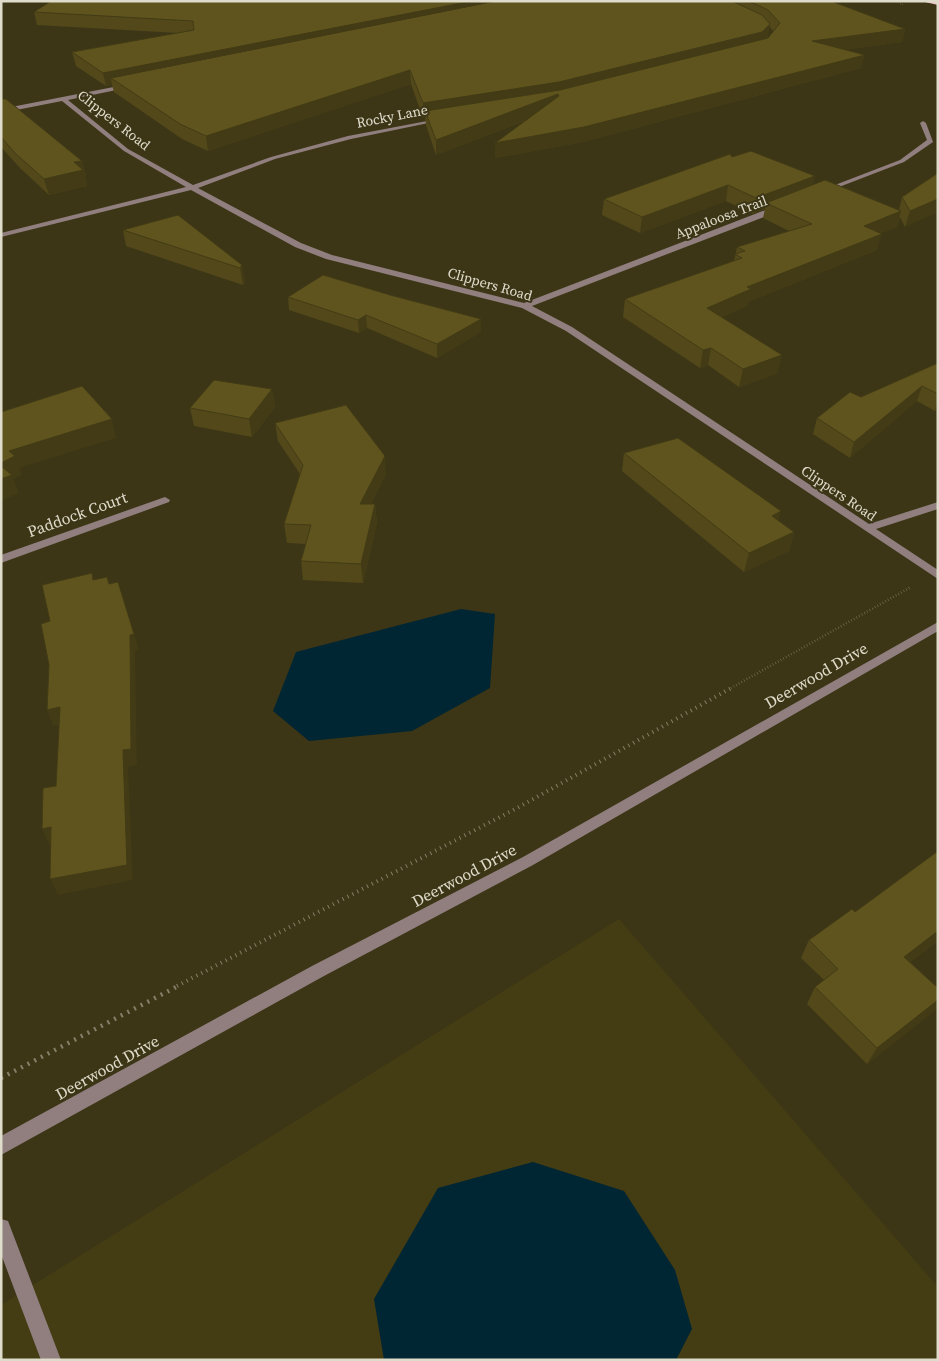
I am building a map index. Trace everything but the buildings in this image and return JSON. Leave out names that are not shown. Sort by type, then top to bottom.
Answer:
[{"type":"main road","points":[[927,1],[938,4]]},
{"type":"street","points":[[1,111],[141,83]]},
{"type":"street","name":"Clippers Road","points":[[64,99],[126,150],[192,188],[298,244],[330,257],[525,306],[570,329],[937,574]]},
{"type":"street","name":"Rocky Lane","points":[[1,235],[192,188],[273,158],[350,137],[450,118]]},
{"type":"street","points":[[820,192],[902,161],[932,142],[923,123]]},
{"type":"street","name":"Appaloosa Trail","points":[[525,306],[792,203]]},
{"type":"street","name":"Paddock Court","points":[[1,559],[165,500]]},
{"type":"street","points":[[868,528],[938,505]]},
{"type":"street","name":"Deerwood Drive","points":[[1,1146],[318,971],[528,861],[938,626]]},
{"type":"street","points":[[1,1228],[51,1360]]},
{"type":"path","points":[[1,1078],[519,807],[937,574]]},
{"type":"shaded area","points":[[619,919],[938,1287],[938,1360],[1,1360],[1,1305]]},
{"type":"water","points":[[461,609],[495,614],[490,688],[412,731],[309,741],[273,711],[296,652]]},
{"type":"water","points":[[533,1162],[624,1191],[675,1270],[692,1329],[676,1360],[384,1360],[374,1299],[438,1188]]}]
